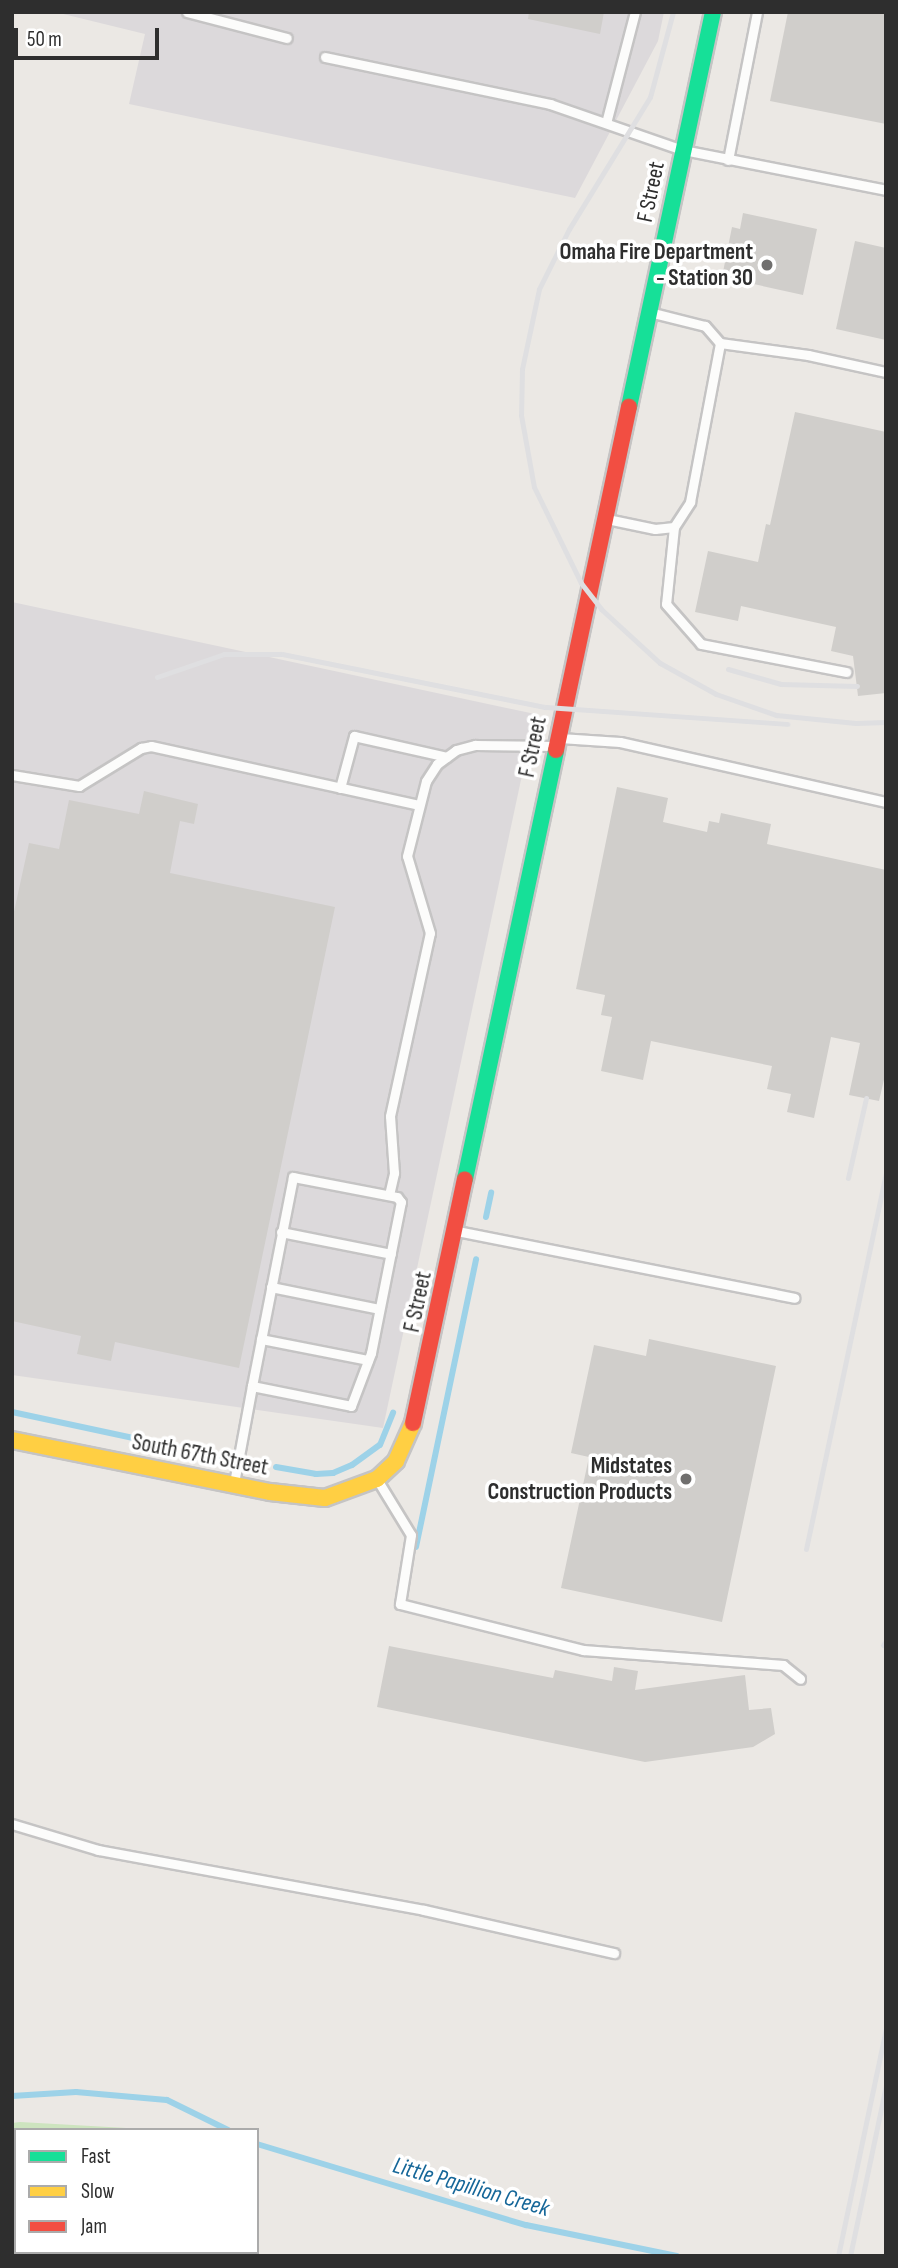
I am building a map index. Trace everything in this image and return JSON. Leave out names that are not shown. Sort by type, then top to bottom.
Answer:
[{"type":"street","name":"F Street","points":[[377,1479],[404,1450],[416,1422],[557,742],[713,12]]},
{"type":"street","name":"South 67th Street","points":[[12,1440],[234,1485],[325,1499],[377,1479]]},
{"type":"lane","points":[[187,12],[287,38]]},
{"type":"lane","points":[[606,123],[635,12]]},
{"type":"lane","points":[[728,160],[757,12]]},
{"type":"lane","points":[[325,57],[550,104],[683,150],[886,190]]},
{"type":"lane","points":[[649,312],[705,326],[720,343],[886,372]]},
{"type":"lane","points":[[720,343],[690,502],[674,527],[667,604],[701,645],[846,672]]},
{"type":"lane","points":[[605,518],[655,529],[674,527]]},
{"type":"lane","points":[[340,788],[354,736],[447,757]]},
{"type":"lane","points":[[390,1195],[394,1173],[390,1116],[430,933],[407,856],[426,781],[447,757],[475,745],[620,742],[886,802]]},
{"type":"lane","points":[[12,775],[79,786],[141,748],[151,746],[419,804]]},
{"type":"lane","points":[[234,1485],[252,1386],[281,1232],[293,1177],[390,1195],[401,1202],[368,1360],[351,1405],[252,1386]]},
{"type":"lane","points":[[456,1230],[794,1298]]},
{"type":"lane","points":[[281,1232],[391,1254]]},
{"type":"lane","points":[[271,1287],[380,1309]]},
{"type":"lane","points":[[261,1339],[368,1360]]},
{"type":"lane","points":[[377,1479],[411,1535],[400,1604],[583,1650],[783,1665],[800,1679]]},
{"type":"lane","points":[[12,1824],[98,1850],[424,1910],[614,1953]]},
{"type":"shaded area","points":[[55,12],[664,12],[658,41],[575,198],[129,104],[145,34]]},
{"type":"shaded area","points":[[12,602],[535,714],[383,1428],[12,1375]]},
{"type":"green space","points":[[12,2123],[126,2128],[14,2128],[14,2254],[210,2256],[12,2256]]},
{"type":"building","points":[[529,12],[604,12],[600,34],[528,19]]},
{"type":"building","points":[[788,12],[886,12],[886,124],[770,101]]},
{"type":"building","name":"Omaha Fire Department - Station 30","points":[[743,213],[817,229],[803,295],[722,277],[732,227],[740,229]]},
{"type":"building","points":[[855,241],[886,248],[886,340],[836,329]]},
{"type":"building","points":[[795,412],[886,432],[886,693],[858,696],[853,656],[831,651],[836,627],[741,606],[738,621],[695,612],[708,551],[758,562],[766,524],[770,525]]},
{"type":"building","points":[[617,787],[668,798],[663,822],[707,832],[709,821],[719,823],[721,813],[771,824],[767,844],[886,870],[886,1071],[879,1101],[849,1095],[860,1043],[831,1037],[814,1118],[787,1112],[791,1094],[767,1089],[772,1066],[651,1041],[643,1080],[601,1071],[612,1017],[601,1015],[605,995],[576,989]]},
{"type":"building","points":[[144,791],[198,804],[194,824],[180,821],[170,873],[335,907],[239,1368],[115,1342],[111,1361],[77,1354],[81,1336],[12,1321],[12,921],[29,843],[59,849],[69,800],[139,814]]},
{"type":"building","name":"Midstates Construction Products","points":[[649,1339],[776,1366],[722,1622],[561,1588],[589,1457],[571,1453],[594,1345],[646,1356]]},
{"type":"building","points":[[389,1646],[553,1678],[555,1670],[612,1681],[614,1667],[638,1671],[635,1690],[745,1675],[749,1710],[771,1708],[775,1734],[753,1747],[645,1762],[377,1707]]},
{"type":"waterway","points":[[486,1217],[491,1193]]},
{"type":"waterway","points":[[416,1547],[476,1259]]},
{"type":"waterway","points":[[12,1412],[218,1456]]},
{"type":"waterway","points":[[276,1467],[316,1474],[333,1473],[352,1465],[380,1445],[393,1413]]},
{"type":"waterway","name":"Little Papillion Creek","points":[[12,2096],[76,2092],[167,2100],[224,2128]]},
{"type":"waterway","name":"Little Papillion Creek","points":[[259,2145],[526,2225],[677,2256]]},
{"type":"railway","points":[[673,12],[650,97],[569,229],[539,289],[522,369],[521,415],[534,487],[581,583],[601,609],[660,663],[716,694],[776,715],[856,723],[886,722]]},
{"type":"railway","points":[[157,677],[224,654],[282,654],[545,707],[787,724]]},
{"type":"railway","points":[[728,669],[781,684],[857,686]]},
{"type":"railway","points":[[848,1178],[866,1098]]},
{"type":"railway","points":[[806,1549],[886,1172]]},
{"type":"railway","points":[[883,1645],[886,1641]]},
{"type":"railway","points":[[838,2256],[886,2028]]},
{"type":"railway","points":[[850,2256],[886,2085]]},
{"type":"traffic: fast","points":[[629,407],[713,12]]},
{"type":"traffic: fast","points":[[465,1179],[556,750]]},
{"type":"traffic: slow","points":[[12,1440],[270,1492],[325,1498],[377,1479],[396,1461],[413,1423]]},
{"type":"traffic: jam","points":[[556,750],[629,407]]},
{"type":"traffic: jam","points":[[413,1423],[465,1179]]},
{"type":"place","name":"Omaha Fire Department - Station 30","points":[[767,265]]},
{"type":"place","name":"Midstates Construction Products","points":[[686,1479]]}]
